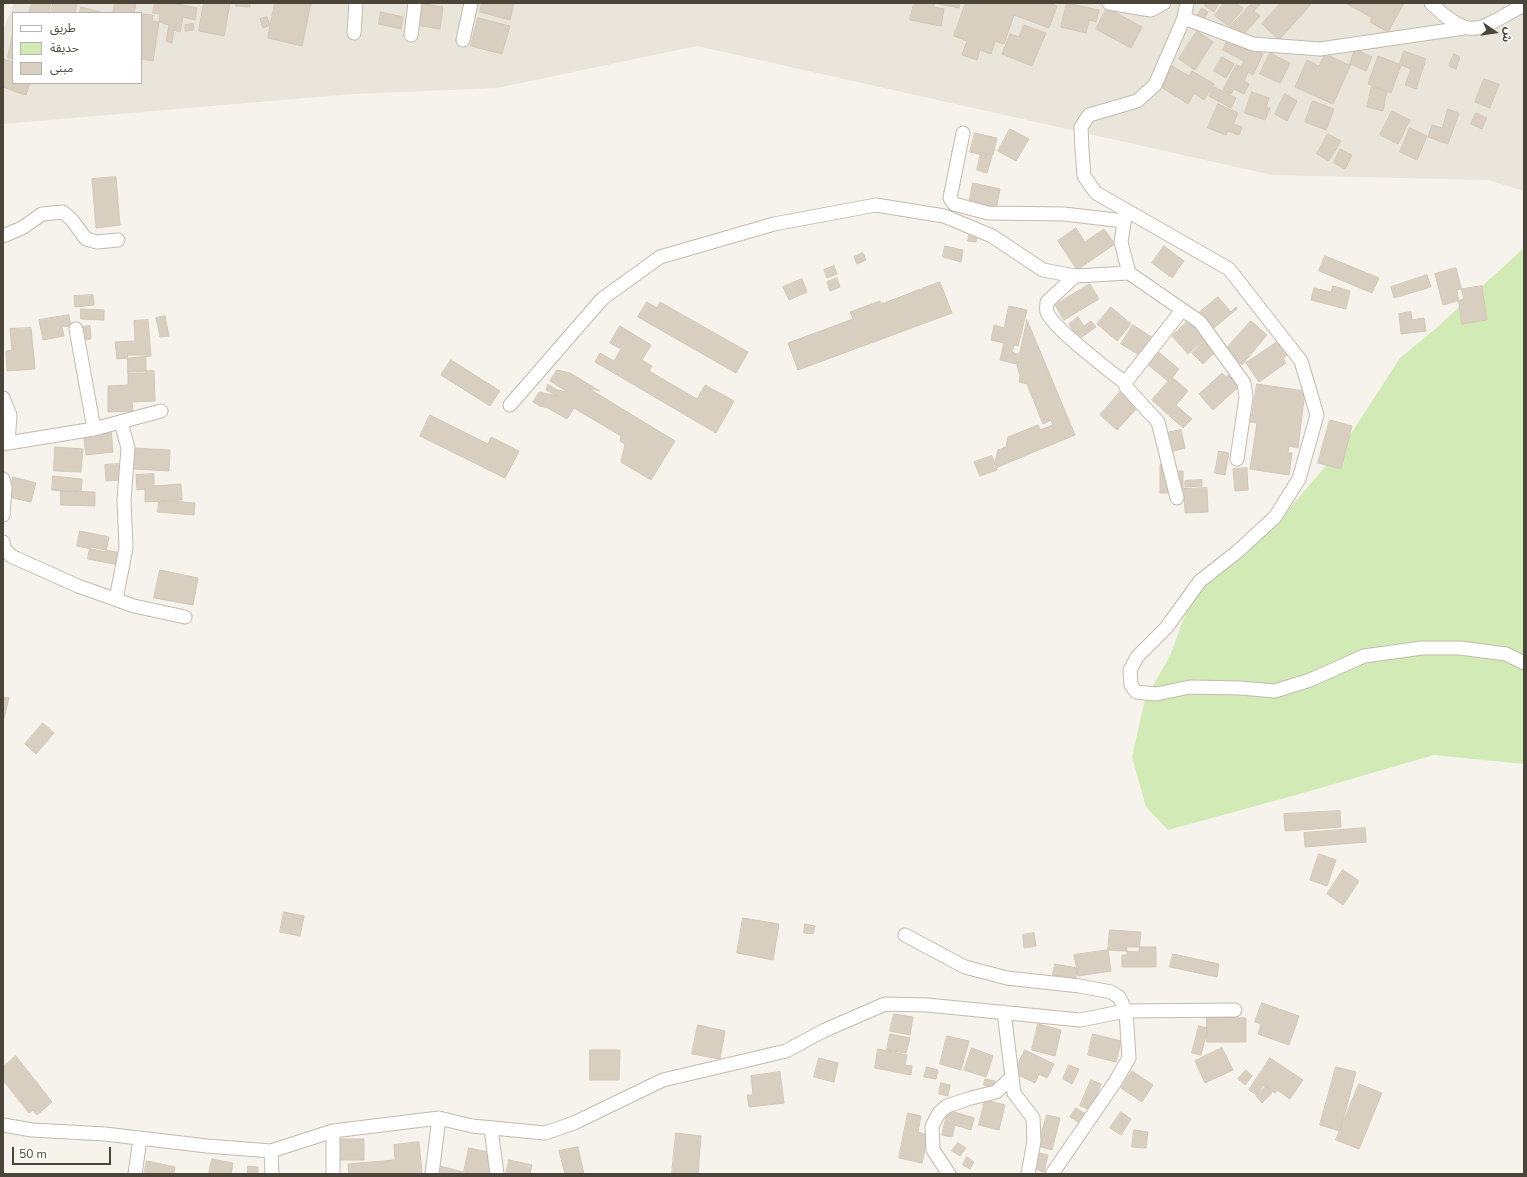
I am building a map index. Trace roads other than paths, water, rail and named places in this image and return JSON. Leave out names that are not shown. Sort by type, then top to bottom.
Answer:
[{"type":"street","points":[[354,33],[356,3]]},
{"type":"street","points":[[411,35],[415,3]]},
{"type":"street","points":[[463,40],[472,3]]},
{"type":"street","points":[[1109,3],[1151,10],[1164,3]]},
{"type":"street","points":[[1187,3],[1184,18],[1155,85],[1137,101],[1089,115],[1081,127],[1084,176],[1096,193],[1125,216],[1229,269],[1301,361],[1317,415],[1299,479],[1275,517],[1237,552],[1200,580],[1166,628],[1137,657],[1130,670],[1131,685],[1136,692],[1156,694],[1190,687],[1240,688],[1275,691],[1310,680],[1364,656],[1422,648],[1460,648],[1506,654],[1524,663]]},
{"type":"street","points":[[1431,3],[1447,18],[1464,28]]},
{"type":"street","points":[[1184,18],[1253,44],[1320,49],[1464,28],[1472,29],[1496,21],[1524,5]]},
{"type":"street","points":[[963,133],[950,198],[954,204],[988,213],[1125,216]]},
{"type":"street","points":[[510,405],[602,299],[660,257],[774,224],[876,205],[944,216],[992,236],[1043,270],[1075,276],[1129,273],[1200,322],[1244,383],[1246,397],[1237,459]]},
{"type":"street","points":[[3,236],[22,228],[42,214],[63,212],[72,220],[86,239],[97,242],[118,240]]},
{"type":"street","points":[[1125,216],[1121,242],[1129,273]]},
{"type":"street","points":[[1075,276],[1047,302],[1047,312],[1053,321],[1084,350],[1125,383],[1126,387],[1158,422],[1177,498]]},
{"type":"street","points":[[1125,383],[1182,310]]},
{"type":"street","points":[[76,329],[94,429]]},
{"type":"street","points":[[3,398],[10,416],[5,443],[94,429],[161,411]]},
{"type":"street","points":[[116,600],[126,548],[124,500],[128,448],[121,422]]},
{"type":"street","points":[[3,479],[5,487],[3,515]]},
{"type":"street","points":[[3,542],[4,548],[11,556],[78,586],[134,606],[185,617]]},
{"type":"street","points":[[904,935],[965,967],[1007,978],[1080,986],[1111,992],[1119,997],[1126,1011],[1129,1058],[1115,1082],[1052,1174]]},
{"type":"street","points":[[3,1126],[32,1130],[105,1134],[140,1139],[271,1151],[333,1131],[439,1118],[472,1126],[545,1133],[574,1123],[663,1080],[786,1051],[823,1031],[885,1004],[927,1005],[1080,1020],[1126,1011],[1235,1010]]},
{"type":"street","points":[[1004,1012],[1014,1093],[1033,1118],[1034,1140],[1028,1174]]},
{"type":"street","points":[[949,1174],[933,1150],[932,1126],[939,1113],[947,1106],[996,1092],[1012,1077]]},
{"type":"street","points":[[432,1174],[439,1118]]},
{"type":"street","points":[[491,1128],[497,1174]]},
{"type":"street","points":[[333,1131],[333,1174]]},
{"type":"street","points":[[135,1174],[140,1139]]},
{"type":"street","points":[[271,1151],[272,1174]]}]
